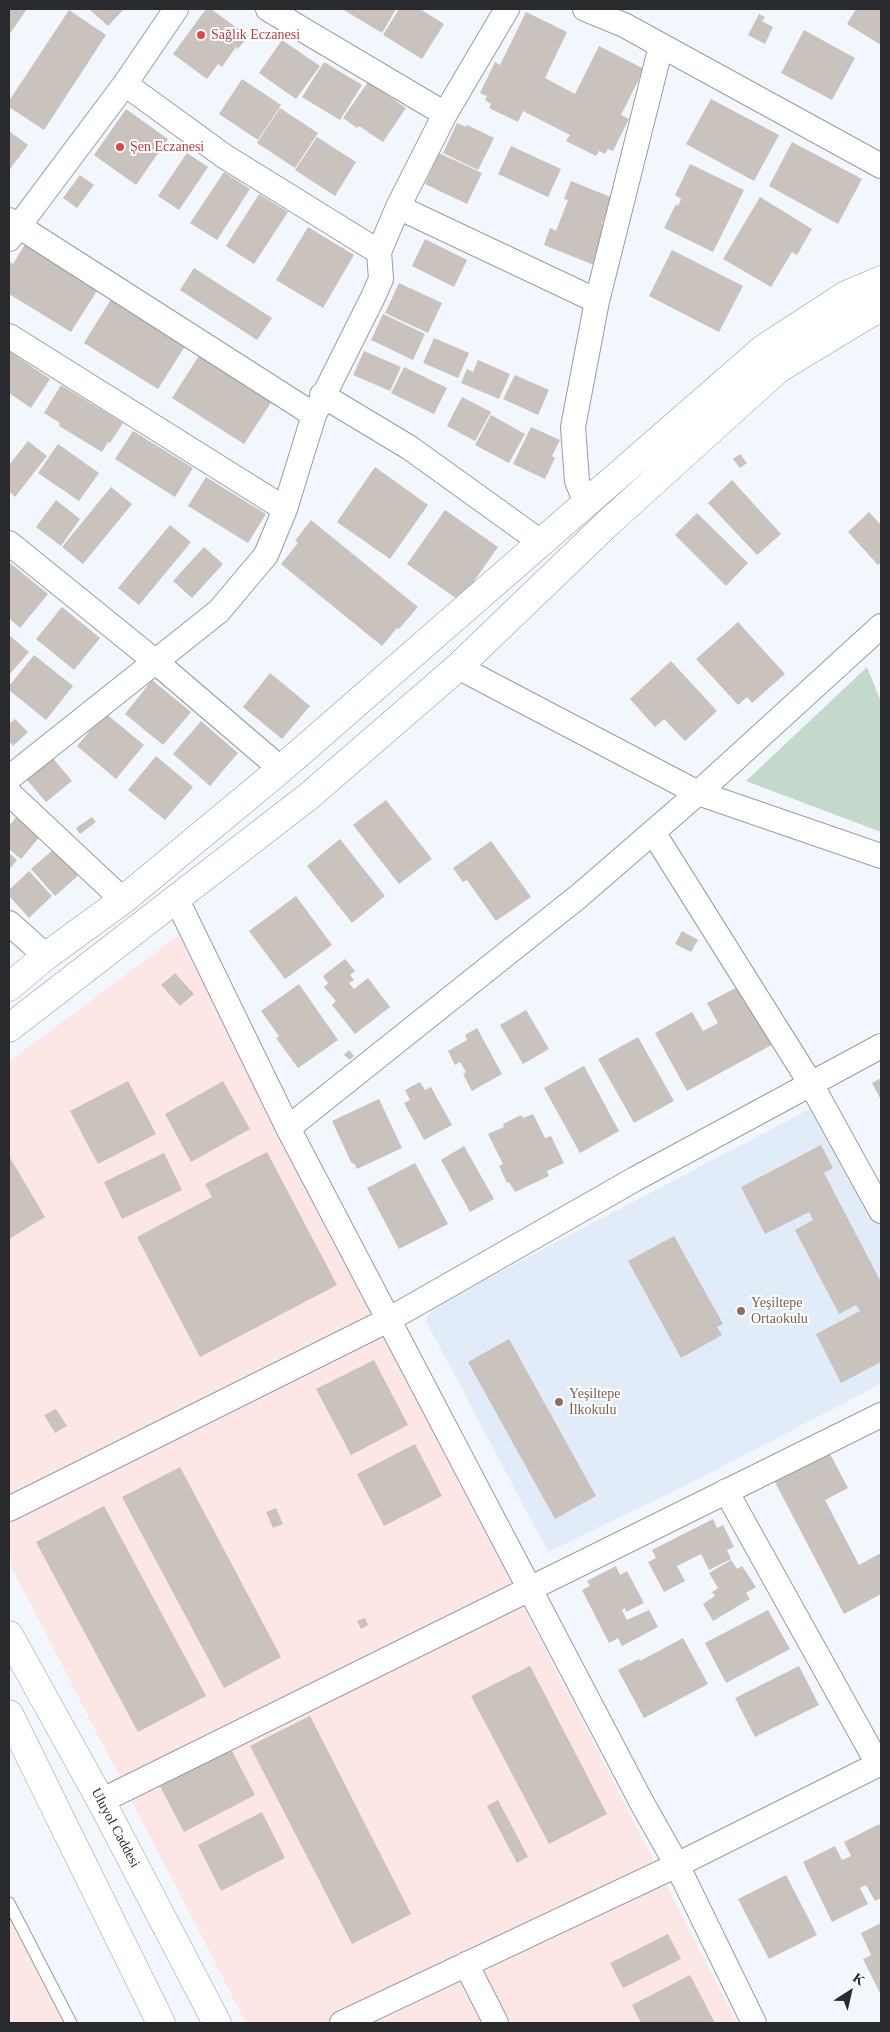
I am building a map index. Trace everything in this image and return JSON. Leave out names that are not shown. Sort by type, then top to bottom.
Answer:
[{"type":"main road","points":[[9,987],[46,956],[123,900],[281,770],[762,349],[846,295],[881,280]]},
{"type":"main road","points":[[9,1028],[309,796],[458,667],[608,523],[778,369],[881,308]]},
{"type":"main road","name":"Uluyol Caddesi","points":[[9,1635],[101,1801],[217,2023]]},
{"type":"main road","points":[[9,1714],[161,2023]]},
{"type":"street","points":[[176,9],[125,84],[12,229],[318,405],[410,448],[542,543]]},
{"type":"street","points":[[268,9],[445,114]]},
{"type":"street","points":[[9,778],[219,611],[266,555],[285,508],[318,405],[381,279],[379,252],[398,207],[445,114],[507,9]]},
{"type":"street","points":[[585,9],[624,24],[881,166]]},
{"type":"street","points":[[586,503],[577,481],[573,427],[597,301],[661,46]]},
{"type":"street","points":[[125,84],[224,156],[379,252]]},
{"type":"street","points":[[398,207],[597,301]]},
{"type":"street","points":[[9,336],[285,508]]},
{"type":"street","points":[[9,543],[156,662],[281,770]]},
{"type":"street","points":[[288,1128],[580,896],[879,637]]},
{"type":"street","points":[[458,667],[698,794],[881,856]]},
{"type":"street","points":[[9,793],[123,900]]},
{"type":"street","points":[[653,832],[811,1084],[881,1211]]},
{"type":"street","points":[[176,898],[288,1128],[529,1589],[642,1803],[677,1865],[754,2023]]},
{"type":"street","points":[[9,922],[46,956]]},
{"type":"street","points":[[9,1509],[388,1320],[635,1179],[881,1046]]},
{"type":"street","points":[[101,1801],[881,1415]]},
{"type":"street","points":[[342,2023],[677,1865],[880,1764],[726,1491]]},
{"type":"street","points":[[466,1964],[496,2023]]},
{"type":"lane","points":[[9,1903],[71,2023]]},
{"type":"shaded area","points":[[179,935],[737,2023],[246,2023],[9,1562],[9,1062]]},
{"type":"shaded area","name":"Yeşiltepe Ortaokulu","points":[[825,1101],[881,1212],[881,1384],[692,1482],[548,1552],[426,1321],[433,1307]]},
{"type":"shaded area","points":[[9,1907],[78,2023],[9,2023]]},
{"type":"green space","points":[[867,667],[881,702],[881,832],[746,781]]},
{"type":"building","points":[[9,9],[27,9],[9,35]]},
{"type":"building","points":[[89,9],[124,9],[108,26]]},
{"type":"building","points":[[206,9],[211,9],[248,36],[238,49],[236,47],[222,67],[218,64],[207,79],[173,54]]},
{"type":"building","points":[[342,9],[396,9],[382,33]]},
{"type":"building","points":[[399,9],[420,9],[444,24],[422,59],[383,35]]},
{"type":"building","points":[[856,9],[881,9],[881,45],[847,24]]},
{"type":"building","points":[[69,10],[106,35],[44,130],[9,107],[9,101]]},
{"type":"building","points":[[526,12],[567,32],[545,78],[575,94],[599,46],[644,69],[621,115],[629,119],[613,151],[608,149],[605,154],[599,151],[596,156],[566,141],[570,135],[523,111],[518,122],[489,108],[491,104],[485,100],[487,96],[480,93],[495,62],[500,65]]},
{"type":"building","points":[[759,14],[765,17],[762,21],[773,27],[765,44],[748,35]]},
{"type":"building","points":[[804,30],[855,58],[832,100],[781,73]]},
{"type":"building","points":[[282,40],[320,66],[296,99],[259,73]]},
{"type":"building","points":[[324,62],[362,85],[340,120],[302,97]]},
{"type":"building","points":[[242,79],[281,105],[258,140],[219,114]]},
{"type":"building","points":[[368,82],[406,108],[383,142],[343,118]]},
{"type":"building","points":[[711,99],[779,135],[754,181],[686,144]]},
{"type":"building","points":[[280,108],[318,133],[295,168],[257,143]]},
{"type":"building","points":[[126,109],[168,139],[136,185],[94,155]]},
{"type":"building","points":[[457,123],[466,127],[467,125],[494,138],[478,170],[443,153]]},
{"type":"building","points":[[9,131],[28,145],[10,169],[9,168]]},
{"type":"building","points":[[317,137],[356,162],[335,196],[295,170]]},
{"type":"building","points":[[792,142],[862,179],[838,224],[769,186]]},
{"type":"building","points":[[511,146],[561,169],[548,197],[498,174]]},
{"type":"building","points":[[187,153],[208,167],[179,210],[158,196]]},
{"type":"building","points":[[439,153],[482,173],[467,204],[425,184]]},
{"type":"building","points":[[690,164],[744,190],[713,252],[664,228],[676,204],[678,206],[681,199],[675,195]]},
{"type":"building","points":[[224,172],[250,189],[217,240],[190,223]]},
{"type":"building","points":[[80,175],[94,185],[77,208],[63,198]]},
{"type":"building","points":[[571,181],[613,198],[602,224],[606,225],[594,265],[544,245],[550,228],[556,231],[568,200],[564,199]]},
{"type":"building","points":[[259,194],[288,212],[254,264],[226,246]]},
{"type":"building","points":[[760,197],[812,229],[797,255],[792,252],[771,287],[723,259]]},
{"type":"building","points":[[308,227],[354,255],[323,308],[276,280]]},
{"type":"building","points":[[425,239],[467,260],[454,287],[412,266]]},
{"type":"building","points":[[27,241],[100,286],[71,332],[9,294],[9,264],[10,262],[13,264]]},
{"type":"building","points":[[672,250],[743,286],[719,332],[649,296]]},
{"type":"building","points":[[194,268],[272,318],[257,340],[180,290]]},
{"type":"building","points":[[399,283],[442,303],[428,333],[385,313]]},
{"type":"building","points":[[113,296],[187,343],[158,389],[84,343]]},
{"type":"building","points":[[383,314],[425,334],[413,360],[371,340]]},
{"type":"building","points":[[434,338],[469,353],[458,378],[423,363]]},
{"type":"building","points":[[9,351],[50,379],[31,408],[9,393]]},
{"type":"building","points":[[202,351],[274,398],[244,444],[172,398]]},
{"type":"building","points":[[364,351],[401,367],[390,391],[353,375]]},
{"type":"building","points":[[478,360],[510,374],[499,399],[461,383],[467,369],[473,372]]},
{"type":"building","points":[[404,367],[447,388],[434,414],[391,393]]},
{"type":"building","points":[[515,375],[549,390],[538,415],[503,399]]},
{"type":"building","points":[[61,385],[123,423],[102,452],[59,426],[60,423],[44,413]]},
{"type":"building","points":[[462,397],[491,412],[475,441],[447,426]]},
{"type":"building","points":[[491,415],[525,434],[509,463],[475,445]]},
{"type":"building","points":[[531,427],[560,440],[552,456],[555,458],[545,479],[513,464]]},
{"type":"building","points":[[133,431],[193,468],[175,497],[115,459]]},
{"type":"building","points":[[28,441],[47,456],[15,497],[9,491],[9,465]]},
{"type":"building","points":[[58,444],[99,473],[79,501],[38,473]]},
{"type":"building","points":[[740,454],[747,463],[740,468],[733,459]]},
{"type":"building","points":[[375,467],[428,505],[390,559],[337,522]]},
{"type":"building","points":[[206,477],[266,514],[248,543],[188,506]]},
{"type":"building","points":[[732,480],[781,534],[757,555],[708,503]]},
{"type":"building","points":[[111,487],[132,504],[83,564],[62,547]]},
{"type":"building","points":[[56,500],[80,519],[61,546],[36,527]]},
{"type":"building","points":[[445,510],[498,547],[460,601],[407,564]]},
{"type":"building","points":[[869,512],[881,525],[881,562],[878,565],[848,532]]},
{"type":"building","points":[[697,513],[748,563],[726,586],[675,535]]},
{"type":"building","points":[[311,520],[418,607],[382,646],[281,564],[298,543],[295,541]]},
{"type":"building","points":[[170,525],[191,542],[139,605],[118,588]]},
{"type":"building","points":[[204,547],[223,564],[192,598],[173,581]]},
{"type":"building","points":[[10,563],[48,594],[20,628],[9,618]]},
{"type":"building","points":[[62,607],[100,638],[74,670],[36,639]]},
{"type":"building","points":[[738,622],[785,674],[752,703],[747,697],[738,705],[696,659]]},
{"type":"building","points":[[9,635],[29,652],[9,675]]},
{"type":"building","points":[[34,655],[73,686],[46,720],[9,690],[9,686]]},
{"type":"building","points":[[671,661],[717,711],[685,741],[664,719],[655,727],[630,699]]},
{"type":"building","points":[[270,673],[310,706],[282,739],[243,707]]},
{"type":"building","points":[[152,680],[191,712],[163,745],[125,714]]},
{"type":"building","points":[[105,713],[144,745],[116,779],[77,746]]},
{"type":"building","points":[[15,719],[28,732],[13,746],[9,741],[9,724]]},
{"type":"building","points":[[201,721],[238,753],[210,786],[173,754]]},
{"type":"building","points":[[47,751],[72,781],[46,802],[21,773]]},
{"type":"building","points":[[156,756],[193,787],[165,820],[128,790]]},
{"type":"building","points":[[386,800],[432,859],[399,884],[353,825]]},
{"type":"building","points":[[18,815],[42,834],[21,859],[9,849],[9,826]]},
{"type":"building","points":[[92,817],[96,822],[80,834],[76,828]]},
{"type":"building","points":[[340,839],[385,896],[352,923],[307,866]]},
{"type":"building","points":[[491,841],[531,897],[496,921],[467,880],[463,882],[453,868]]},
{"type":"building","points":[[55,848],[79,875],[55,896],[31,869]]},
{"type":"building","points":[[9,853],[17,860],[9,870]]},
{"type":"building","points":[[29,871],[52,896],[29,918],[9,896],[9,890]]},
{"type":"building","points":[[296,896],[332,945],[285,979],[249,931]]},
{"type":"building","points":[[682,931],[698,940],[691,952],[675,944]]},
{"type":"building","points":[[345,959],[355,971],[350,975],[354,980],[349,983],[354,989],[368,978],[390,1007],[355,1034],[332,1005],[336,1001],[324,987],[328,983],[323,976]]},
{"type":"building","points":[[175,973],[194,994],[180,1006],[161,985]]},
{"type":"building","points":[[745,983],[777,1042],[687,1091],[655,1033],[692,1012],[703,1031],[718,1023],[707,1003]]},
{"type":"building","points":[[299,984],[338,1040],[298,1068],[276,1038],[279,1036],[261,1011]]},
{"type":"building","points":[[526,1010],[549,1049],[523,1064],[500,1025]]},
{"type":"building","points":[[477,1028],[502,1074],[472,1091],[463,1074],[466,1072],[460,1062],[455,1065],[448,1051],[467,1040],[465,1035]]},
{"type":"building","points":[[638,1037],[674,1101],[634,1123],[598,1059]]},
{"type":"building","points":[[349,1050],[354,1056],[350,1060],[344,1055]]},
{"type":"building","points":[[584,1066],[619,1131],[580,1153],[544,1088]]},
{"type":"building","points":[[881,1078],[881,1100],[872,1083]]},
{"type":"building","points":[[128,1081],[156,1134],[98,1164],[70,1111]]},
{"type":"building","points":[[223,1081],[250,1129],[191,1162],[165,1114]]},
{"type":"building","points":[[420,1082],[425,1090],[431,1087],[452,1125],[424,1140],[404,1103],[410,1100],[405,1090]]},
{"type":"building","points":[[379,1099],[402,1148],[357,1169],[354,1163],[352,1164],[332,1121]]},
{"type":"building","points":[[533,1114],[545,1138],[551,1136],[564,1163],[547,1171],[549,1176],[515,1192],[509,1182],[507,1183],[499,1166],[503,1164],[488,1134],[504,1127],[503,1124],[521,1115],[523,1118]]},
{"type":"building","points":[[821,1145],[833,1168],[824,1173],[881,1282],[881,1362],[841,1383],[816,1334],[860,1311],[856,1305],[839,1314],[795,1230],[813,1220],[809,1212],[765,1234],[741,1187]]},
{"type":"building","points":[[464,1146],[494,1199],[470,1212],[441,1160]]},
{"type":"building","points":[[267,1152],[337,1285],[200,1357],[137,1237],[212,1197],[205,1184]]},
{"type":"building","points":[[164,1153],[182,1190],[122,1219],[104,1182]]},
{"type":"building","points":[[9,1156],[45,1217],[9,1239]]},
{"type":"building","points":[[415,1163],[448,1224],[399,1249],[367,1188]]},
{"type":"building","points":[[674,1236],[723,1324],[717,1327],[722,1335],[681,1358],[628,1261]]},
{"type":"building","points":[[509,1339],[596,1496],[555,1519],[468,1362]]},
{"type":"building","points":[[374,1360],[408,1425],[351,1455],[316,1389]]},
{"type":"building","points":[[56,1409],[67,1426],[55,1433],[44,1415]]},
{"type":"building","points":[[415,1444],[442,1496],[384,1526],[357,1474]]},
{"type":"building","points":[[830,1454],[848,1488],[825,1500],[859,1565],[881,1553],[881,1594],[844,1614],[775,1482]]},
{"type":"building","points":[[180,1467],[281,1657],[224,1688],[122,1497]]},
{"type":"building","points":[[104,1506],[206,1696],[138,1732],[36,1542]]},
{"type":"building","points":[[276,1508],[283,1524],[273,1528],[266,1512]]},
{"type":"building","points":[[713,1519],[717,1528],[723,1525],[734,1547],[727,1550],[731,1559],[709,1570],[701,1554],[677,1566],[685,1581],[664,1592],[648,1562],[656,1558],[652,1550]]},
{"type":"building","points":[[731,1560],[737,1569],[742,1566],[756,1587],[746,1593],[750,1599],[713,1621],[703,1604],[715,1596],[712,1592],[718,1588],[709,1573]]},
{"type":"building","points":[[616,1566],[620,1575],[627,1571],[644,1603],[626,1612],[625,1608],[622,1610],[627,1620],[649,1610],[658,1627],[622,1646],[618,1638],[609,1643],[582,1590],[590,1586],[587,1581]]},
{"type":"building","points":[[768,1610],[790,1649],[726,1683],[705,1643]]},
{"type":"building","points":[[365,1618],[368,1625],[361,1629],[357,1621]]},
{"type":"building","points":[[683,1638],[708,1684],[644,1718],[618,1670],[639,1659],[640,1661]]},
{"type":"building","points":[[530,1666],[607,1814],[549,1844],[471,1696]]},
{"type":"building","points":[[799,1666],[819,1705],[755,1737],[735,1698]]},
{"type":"building","points":[[310,1716],[411,1914],[352,1944],[250,1746]]},
{"type":"building","points":[[231,1749],[255,1795],[184,1832],[160,1786]]},
{"type":"building","points":[[498,1800],[528,1857],[517,1863],[487,1806]]},
{"type":"building","points":[[262,1812],[285,1858],[221,1891],[198,1845]]},
{"type":"building","points":[[879,1824],[881,1829],[881,1898],[875,1901],[866,1885],[860,1888],[868,1904],[832,1922],[803,1862],[835,1846],[842,1860],[851,1856],[844,1842]]},
{"type":"building","points":[[786,1875],[817,1935],[769,1959],[738,1899]]},
{"type":"building","points":[[881,1923],[881,1995],[863,1959],[871,1955],[861,1933]]},
{"type":"building","points":[[668,1934],[681,1959],[623,1988],[610,1963]]},
{"type":"building","points":[[690,1975],[715,2023],[641,2023],[632,2005]]},
{"type":"place","name":"Sağlık Eczanesi","points":[[201,35]]},
{"type":"place","name":"Şen Eczanesi","points":[[120,147]]},
{"type":"place","name":"Yeşiltepe Ortaokulu","points":[[741,1311]]},
{"type":"place","name":"Yeşiltepe İlkokulu","points":[[559,1402]]}]
